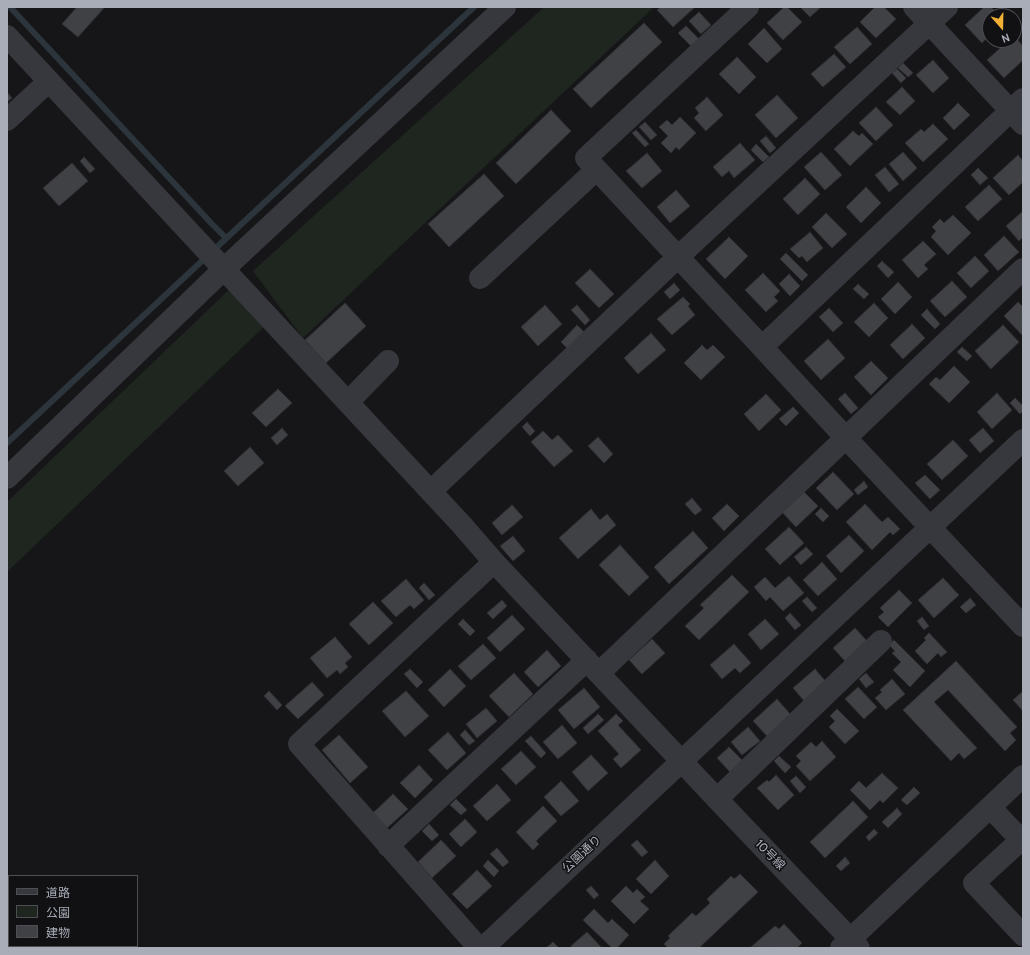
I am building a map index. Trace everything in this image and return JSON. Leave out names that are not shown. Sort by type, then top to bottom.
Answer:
[{"type":"street","points":[[7,478],[224,269],[505,7]]},
{"type":"street","points":[[748,7],[586,158],[845,438],[1023,626]]},
{"type":"street","points":[[762,347],[1019,111],[914,7]]},
{"type":"street","points":[[431,491],[678,257],[947,7]]},
{"type":"street","name":"10号線","points":[[7,36],[431,491],[494,562],[682,761],[850,945]]},
{"type":"street","points":[[7,120],[49,82]]},
{"type":"street","points":[[480,278],[596,170]]},
{"type":"street","points":[[388,846],[593,667],[845,438],[1023,269]]},
{"type":"street","points":[[348,402],[388,361]]},
{"type":"street","name":"公園通り","points":[[483,948],[1023,440]]},
{"type":"street","points":[[479,948],[299,744],[494,562]]},
{"type":"street","points":[[717,799],[881,641]]},
{"type":"street","points":[[850,945],[1023,776]]},
{"type":"street","points":[[990,807],[1021,840],[974,883],[1023,935]]},
{"type":"green space","points":[[544,7],[651,7],[652,9],[303,338],[253,271]]},
{"type":"green space","points":[[233,286],[268,323],[7,572],[7,502]]},
{"type":"building","points":[[77,7],[105,7],[78,37],[62,24]]},
{"type":"building","points":[[661,7],[694,8],[673,27],[657,10]]},
{"type":"building","points":[[784,7],[787,7],[802,22],[783,40],[767,23]]},
{"type":"building","points":[[800,7],[821,7],[810,17]]},
{"type":"building","points":[[875,7],[884,7],[896,19],[876,38],[860,22]]},
{"type":"building","points":[[982,9],[982,43],[965,25]]},
{"type":"building","points":[[699,12],[711,25],[701,34],[689,21]]},
{"type":"building","points":[[644,23],[662,42],[591,108],[573,89]]},
{"type":"building","points":[[686,26],[699,39],[692,47],[678,33]]},
{"type":"building","points":[[857,27],[872,44],[850,64],[834,47]]},
{"type":"building","points":[[764,28],[782,49],[767,63],[748,44]]},
{"type":"building","points":[[1022,45],[1023,46],[1023,60],[1004,78],[987,60],[1000,48],[1022,48]]},
{"type":"building","points":[[834,54],[846,67],[823,87],[811,74]]},
{"type":"building","points":[[737,57],[756,77],[739,94],[719,74]]},
{"type":"building","points":[[933,60],[949,78],[933,93],[916,75]]},
{"type":"building","points":[[903,63],[913,73],[908,77],[898,68]]},
{"type":"building","points":[[897,69],[906,78],[901,83],[892,73]]},
{"type":"building","points":[[902,87],[915,101],[900,115],[886,102]]},
{"type":"building","points":[[7,92],[12,98],[7,102]]},
{"type":"building","points":[[777,95],[798,118],[776,138],[755,115]]},
{"type":"building","points":[[707,97],[723,115],[706,131],[694,118],[699,113],[695,108]]},
{"type":"building","points":[[958,103],[970,115],[954,130],[943,118]]},
{"type":"building","points":[[876,107],[893,125],[876,141],[859,123]]},
{"type":"building","points":[[551,110],[571,131],[516,184],[496,163]]},
{"type":"building","points":[[680,117],[696,133],[679,150],[676,147],[671,153],[661,143],[668,136],[659,127],[667,120],[672,125]]},
{"type":"building","points":[[645,122],[657,135],[651,140],[639,127]]},
{"type":"building","points":[[933,124],[948,139],[923,162],[905,143],[921,129],[924,132]]},
{"type":"building","points":[[636,130],[649,144],[645,147],[632,133]]},
{"type":"building","points":[[853,131],[859,136],[862,133],[873,144],[850,166],[834,149]]},
{"type":"building","points":[[766,136],[776,148],[770,153],[760,141]]},
{"type":"building","points":[[740,143],[755,160],[734,178],[729,171],[722,177],[713,167]]},
{"type":"building","points":[[756,144],[769,157],[763,162],[751,150]]},
{"type":"building","points":[[821,152],[842,175],[825,190],[804,167]]},
{"type":"building","points":[[903,152],[917,168],[903,181],[889,164]]},
{"type":"building","points":[[647,153],[662,171],[642,188],[626,171]]},
{"type":"building","points":[[1018,155],[1023,161],[1023,182],[1009,195],[993,178]]},
{"type":"building","points":[[84,157],[95,169],[90,173],[80,161]]},
{"type":"building","points":[[72,163],[88,181],[59,206],[43,188]]},
{"type":"building","points":[[885,167],[899,184],[889,192],[875,175]]},
{"type":"building","points":[[978,168],[988,178],[980,185],[971,175]]},
{"type":"building","points":[[484,174],[504,196],[449,247],[428,224]]},
{"type":"building","points":[[805,178],[820,194],[798,215],[783,199]]},
{"type":"building","points":[[989,185],[1002,199],[978,221],[965,207]]},
{"type":"building","points":[[866,187],[881,203],[861,223],[846,207]]},
{"type":"building","points":[[676,190],[690,206],[670,223],[657,207]]},
{"type":"building","points":[[1023,211],[1023,237],[1019,241],[1006,226]]},
{"type":"building","points":[[826,213],[847,234],[832,248],[812,227]]},
{"type":"building","points":[[953,215],[971,233],[948,255],[931,237],[936,231],[932,227],[940,219],[944,223]]},
{"type":"building","points":[[810,232],[823,248],[807,262],[802,256],[799,258],[790,249]]},
{"type":"building","points":[[1004,236],[1019,252],[998,271],[984,255]]},
{"type":"building","points":[[729,237],[748,256],[725,279],[706,259]]},
{"type":"building","points":[[923,241],[936,254],[924,265],[928,269],[918,278],[902,260]]},
{"type":"building","points":[[786,253],[808,275],[802,281],[780,259]]},
{"type":"building","points":[[975,256],[989,271],[971,288],[957,273]]},
{"type":"building","points":[[882,261],[894,272],[888,278],[877,266]]},
{"type":"building","points":[[590,269],[614,294],[599,308],[575,283]]},
{"type":"building","points":[[763,273],[780,291],[774,297],[778,301],[766,312],[745,290]]},
{"type":"building","points":[[789,274],[800,286],[790,296],[779,284]]},
{"type":"building","points":[[952,281],[967,297],[945,317],[930,301]]},
{"type":"building","points":[[898,282],[912,297],[895,314],[881,299]]},
{"type":"building","points":[[674,283],[680,290],[670,299],[664,292]]},
{"type":"building","points":[[858,284],[869,294],[864,299],[853,289]]},
{"type":"building","points":[[683,297],[690,304],[688,306],[695,315],[672,335],[657,319]]},
{"type":"building","points":[[1018,302],[1023,307],[1023,336],[1004,316]]},
{"type":"building","points":[[345,303],[366,326],[326,363],[305,340]]},
{"type":"building","points":[[874,303],[888,318],[869,337],[854,322]]},
{"type":"building","points":[[545,305],[562,324],[538,346],[521,327]]},
{"type":"building","points":[[577,305],[590,320],[585,325],[571,310]]},
{"type":"building","points":[[829,308],[843,323],[833,332],[819,317]]},
{"type":"building","points":[[927,309],[940,324],[935,329],[921,315]]},
{"type":"building","points":[[912,324],[925,338],[903,359],[890,345]]},
{"type":"building","points":[[577,325],[584,332],[567,348],[561,342]]},
{"type":"building","points":[[1003,325],[1019,342],[991,369],[975,351]]},
{"type":"building","points":[[651,333],[666,350],[638,374],[624,358]]},
{"type":"building","points":[[828,339],[845,358],[821,380],[804,361]]},
{"type":"building","points":[[702,345],[707,350],[713,345],[725,357],[701,380],[684,363]]},
{"type":"building","points":[[962,347],[972,356],[967,361],[957,352]]},
{"type":"building","points":[[871,361],[888,378],[871,395],[854,377]]},
{"type":"building","points":[[954,366],[970,382],[949,403],[929,384],[936,377],[940,380]]},
{"type":"building","points":[[278,389],[292,403],[266,427],[252,413]]},
{"type":"building","points":[[845,393],[858,408],[851,414],[838,399]]},
{"type":"building","points":[[997,393],[1012,410],[992,429],[977,412]]},
{"type":"building","points":[[766,394],[781,410],[759,431],[744,414]]},
{"type":"building","points":[[1015,398],[1023,406],[1023,411],[1020,414],[1010,403]]},
{"type":"building","points":[[793,407],[799,413],[786,426],[779,419]]},
{"type":"building","points":[[527,422],[535,431],[530,436],[522,427]]},
{"type":"building","points":[[282,428],[288,435],[277,445],[271,438]]},
{"type":"building","points":[[983,428],[994,441],[980,453],[969,440]]},
{"type":"building","points":[[543,431],[552,440],[558,435],[573,451],[554,467],[531,442]]},
{"type":"building","points":[[598,437],[613,454],[604,463],[588,446]]},
{"type":"building","points":[[953,440],[968,456],[942,480],[927,464]]},
{"type":"building","points":[[250,447],[264,463],[238,486],[224,471]]},
{"type":"building","points":[[833,472],[854,494],[837,510],[816,488]]},
{"type":"building","points":[[925,475],[940,490],[930,499],[915,483]]},
{"type":"building","points":[[864,481],[868,487],[858,495],[854,490]]},
{"type":"building","points":[[803,491],[818,506],[796,527],[781,511]]},
{"type":"building","points":[[692,498],[702,510],[695,515],[685,504]]},
{"type":"building","points":[[727,504],[739,516],[724,531],[712,518]]},
{"type":"building","points":[[865,504],[882,522],[888,517],[900,529],[893,535],[890,532],[872,550],[846,522]]},
{"type":"building","points":[[512,505],[523,517],[502,535],[492,523]]},
{"type":"building","points":[[821,508],[829,516],[823,522],[815,514]]},
{"type":"building","points":[[591,509],[600,520],[607,514],[616,525],[578,559],[559,538]]},
{"type":"building","points":[[789,527],[804,543],[780,565],[765,549]]},
{"type":"building","points":[[693,531],[708,548],[669,584],[654,567]]},
{"type":"building","points":[[849,535],[864,551],[841,573],[826,556]]},
{"type":"building","points":[[513,536],[525,551],[513,561],[500,546]]},
{"type":"building","points":[[620,545],[649,577],[629,596],[599,565]]},
{"type":"building","points":[[806,547],[813,554],[801,565],[794,557]]},
{"type":"building","points":[[822,562],[837,579],[818,596],[803,580]]},
{"type":"building","points":[[732,575],[749,592],[699,640],[685,626],[704,608],[700,605]]},
{"type":"building","points":[[789,576],[804,593],[783,611],[770,597],[766,601],[754,587],[765,577],[775,588]]},
{"type":"building","points":[[943,578],[959,595],[934,618],[918,600]]},
{"type":"building","points":[[406,579],[424,600],[414,609],[410,605],[396,617],[381,601]]},
{"type":"building","points":[[424,583],[435,595],[429,600],[419,588]]},
{"type":"building","points":[[899,590],[912,603],[888,627],[878,617],[884,612],[880,608]]},
{"type":"building","points":[[807,597],[817,608],[812,612],[802,601]]},
{"type":"building","points":[[970,598],[976,605],[966,613],[960,607]]},
{"type":"building","points":[[502,600],[507,606],[493,619],[487,613]]},
{"type":"building","points":[[373,602],[393,623],[369,645],[349,624]]},
{"type":"building","points":[[790,613],[801,625],[795,630],[785,618]]},
{"type":"building","points":[[512,615],[525,629],[500,652],[487,638]]},
{"type":"building","points":[[922,617],[929,626],[924,630],[917,621]]},
{"type":"building","points":[[463,619],[475,631],[470,636],[458,624]]},
{"type":"building","points":[[765,619],[779,634],[761,650],[748,634]]},
{"type":"building","points":[[855,628],[867,641],[845,661],[833,648]]},
{"type":"building","points":[[929,633],[947,652],[941,657],[938,653],[927,664],[915,651],[926,640],[924,638]]},
{"type":"building","points":[[335,637],[352,657],[345,663],[348,667],[340,674],[337,670],[327,678],[310,658]]},
{"type":"building","points":[[652,639],[665,653],[642,674],[629,660]]},
{"type":"building","points":[[894,640],[925,671],[910,687],[893,670],[901,662],[892,653],[895,651],[889,645]]},
{"type":"building","points":[[483,644],[496,658],[471,680],[458,666]]},
{"type":"building","points":[[734,644],[751,663],[740,673],[735,668],[722,679],[710,665]]},
{"type":"building","points":[[547,650],[561,666],[538,687],[524,672]]},
{"type":"building","points":[[956,661],[1017,727],[1010,733],[1016,740],[1005,751],[948,690],[934,702],[977,748],[964,759],[959,753],[951,761],[903,710]]},
{"type":"building","points":[[410,669],[423,682],[417,688],[404,674]]},
{"type":"building","points":[[450,669],[466,686],[444,707],[428,690]]},
{"type":"building","points":[[815,669],[827,683],[805,702],[793,688]]},
{"type":"building","points":[[514,673],[533,694],[509,717],[489,696]]},
{"type":"building","points":[[866,673],[874,682],[866,688],[859,679]]},
{"type":"building","points":[[892,679],[905,694],[886,710],[875,698],[882,692],[880,690]]},
{"type":"building","points":[[312,682],[324,695],[298,719],[285,706]]},
{"type":"building","points":[[858,687],[877,707],[864,719],[845,699]]},
{"type":"building","points":[[584,688],[600,707],[574,729],[558,710]]},
{"type":"building","points":[[269,691],[282,705],[277,710],[264,696]]},
{"type":"building","points":[[406,691],[429,716],[405,737],[382,711]]},
{"type":"building","points":[[1023,691],[1023,711],[1013,700]]},
{"type":"building","points":[[777,699],[791,715],[767,736],[753,721]]},
{"type":"building","points":[[486,708],[497,721],[477,738],[466,724]]},
{"type":"building","points":[[837,709],[859,731],[845,744],[829,727],[835,721],[830,716]]},
{"type":"building","points":[[598,714],[604,720],[588,734],[583,728]]},
{"type":"building","points":[[616,714],[623,721],[618,725],[641,750],[621,768],[613,759],[619,754],[598,731]]},
{"type":"building","points":[[562,725],[577,743],[558,759],[543,742]]},
{"type":"building","points":[[748,727],[760,741],[742,755],[731,742]]},
{"type":"building","points":[[465,730],[475,741],[469,745],[460,735]]},
{"type":"building","points":[[448,732],[466,753],[447,770],[428,750]]},
{"type":"building","points":[[339,735],[368,767],[350,783],[322,750]]},
{"type":"building","points":[[531,736],[546,753],[541,758],[525,741]]},
{"type":"building","points":[[822,741],[836,757],[810,781],[796,766],[801,761],[796,756],[811,742],[816,747]]},
{"type":"building","points":[[729,747],[742,760],[730,772],[717,758]]},
{"type":"building","points":[[521,751],[536,767],[516,785],[501,769]]},
{"type":"building","points":[[591,755],[608,773],[588,791],[572,772]]},
{"type":"building","points":[[779,756],[791,767],[785,773],[774,761]]},
{"type":"building","points":[[419,765],[433,780],[415,798],[400,783]]},
{"type":"building","points":[[882,773],[898,788],[883,803],[880,800],[870,810],[850,790],[859,781],[866,788]]},
{"type":"building","points":[[776,775],[794,795],[778,810],[757,788],[767,780],[769,782]]},
{"type":"building","points":[[796,776],[806,787],[800,793],[790,781]]},
{"type":"building","points":[[561,781],[579,801],[561,816],[544,797]]},
{"type":"building","points":[[497,784],[511,800],[487,821],[473,806]]},
{"type":"building","points":[[914,787],[920,793],[907,805],[901,800]]},
{"type":"building","points":[[393,794],[408,809],[387,828],[373,813]]},
{"type":"building","points":[[456,799],[467,810],[461,815],[450,805]]},
{"type":"building","points":[[853,801],[868,817],[825,858],[810,842]]},
{"type":"building","points":[[543,806],[557,821],[536,841],[539,844],[533,850],[516,832]]},
{"type":"building","points":[[897,808],[902,814],[888,828],[882,822]]},
{"type":"building","points":[[465,819],[477,832],[461,847],[449,834]]},
{"type":"building","points":[[429,824],[439,835],[432,841],[422,831]]},
{"type":"building","points":[[874,829],[878,833],[869,841],[866,837]]},
{"type":"building","points":[[441,840],[456,856],[432,878],[418,862]]},
{"type":"building","points":[[637,840],[648,852],[642,857],[631,845]]},
{"type":"building","points":[[497,848],[509,862],[503,867],[490,854]]},
{"type":"building","points":[[845,857],[850,863],[841,871],[836,866]]},
{"type":"building","points":[[488,860],[499,871],[494,877],[483,866]]},
{"type":"building","points":[[655,860],[669,876],[651,894],[636,879]]},
{"type":"building","points":[[477,870],[492,886],[467,909],[452,894]]},
{"type":"building","points":[[740,874],[758,892],[699,948],[668,948],[664,944],[670,938],[668,936],[692,913],[696,916],[710,903],[707,899],[731,876],[734,879]]},
{"type":"building","points":[[591,886],[599,895],[594,899],[586,890]]},
{"type":"building","points":[[626,886],[633,893],[637,889],[645,897],[640,901],[649,909],[634,924],[611,901]]},
{"type":"building","points":[[594,909],[608,923],[612,919],[629,935],[617,948],[612,948],[583,920]]},
{"type":"building","points":[[784,924],[802,943],[797,948],[751,947],[775,926],[779,929]]},
{"type":"building","points":[[587,932],[602,948],[573,948],[571,946]]},
{"type":"building","points":[[553,942],[559,948],[546,948]]},
{"type":"waterway","points":[[10,7],[226,238]]},
{"type":"waterway","points":[[7,443],[474,7]]}]
